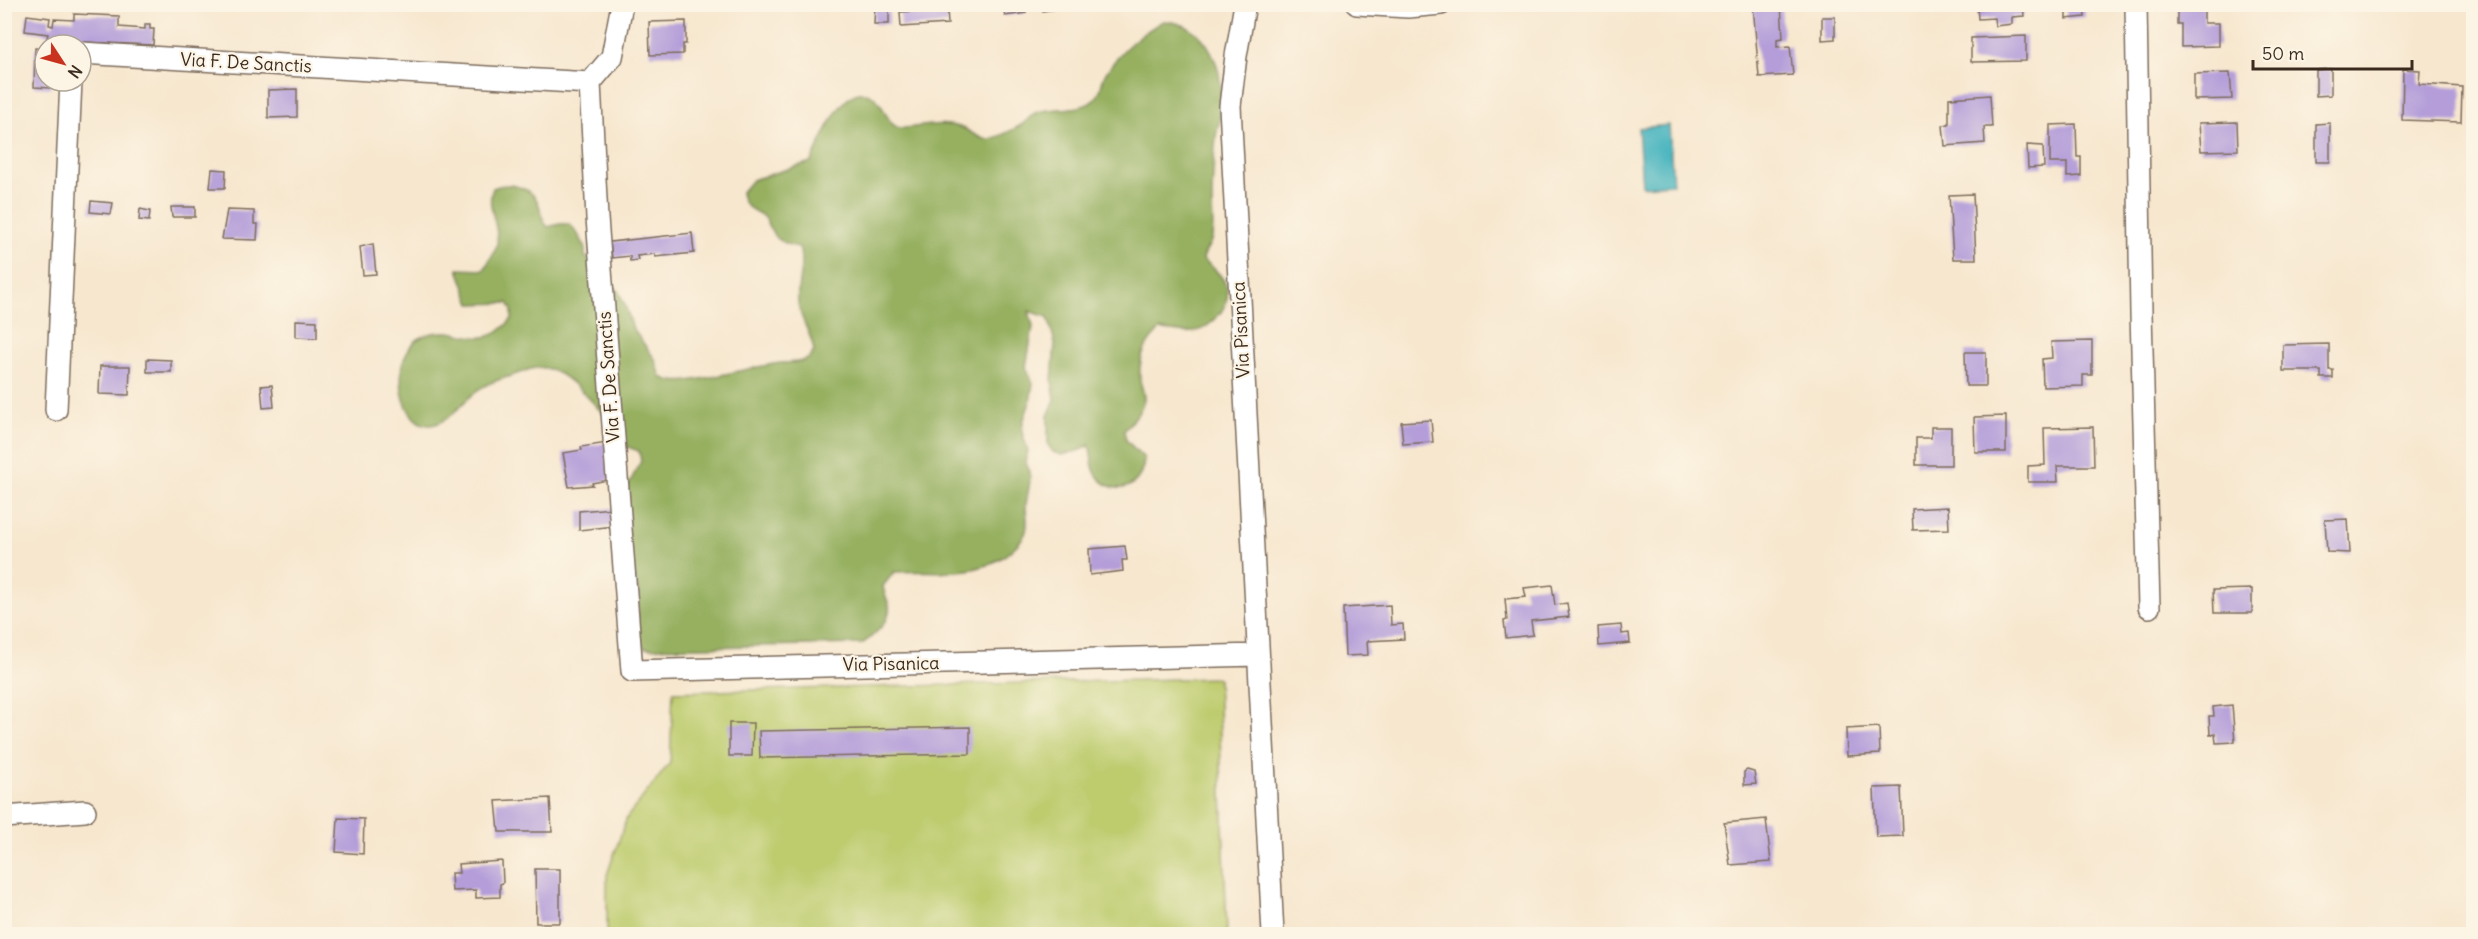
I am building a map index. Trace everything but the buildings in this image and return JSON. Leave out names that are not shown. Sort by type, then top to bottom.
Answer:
[{"type":"street","points":[[590,83],[612,57],[622,4]]},
{"type":"street","name":"Via Pisanica","points":[[1245,4],[1230,106],[1273,934]]},
{"type":"street","points":[[1357,4],[1408,7],[1441,4]]},
{"type":"street","points":[[2136,4],[2149,607]]},
{"type":"street","name":"Via F. De Sanctis","points":[[93,54],[590,83],[597,218],[632,671]]},
{"type":"street","points":[[56,410],[70,93]]},
{"type":"street","name":"Via Pisanica","points":[[632,671],[1258,656]]},
{"type":"street","points":[[4,817],[85,811]]},
{"type":"green space","points":[[1163,21],[1179,24],[1192,30],[1203,39],[1211,51],[1220,79],[1221,109],[1213,169],[1213,233],[1203,259],[1225,283],[1227,298],[1224,306],[1214,320],[1200,330],[1185,333],[1160,330],[1150,340],[1141,358],[1140,380],[1144,396],[1143,403],[1124,431],[1126,440],[1144,458],[1143,468],[1135,482],[1121,488],[1114,488],[1098,477],[1089,445],[1081,450],[1062,455],[1053,452],[1048,445],[1048,416],[1055,399],[1052,381],[1055,343],[1048,317],[1029,311],[1033,327],[1026,367],[1033,383],[1022,432],[1028,451],[1025,462],[1030,473],[1025,534],[1021,541],[1003,557],[977,568],[950,572],[894,572],[883,586],[889,605],[888,616],[876,632],[862,644],[644,648],[637,632],[639,595],[629,547],[627,497],[628,486],[641,461],[639,451],[622,445],[611,424],[596,406],[580,389],[552,370],[532,369],[487,384],[448,418],[436,424],[419,422],[410,413],[404,400],[401,384],[402,368],[407,353],[415,341],[429,334],[441,332],[472,337],[490,336],[501,330],[512,319],[512,310],[508,303],[471,304],[458,269],[484,270],[495,251],[497,230],[491,202],[493,188],[506,185],[526,190],[536,199],[548,227],[569,224],[575,230],[585,246],[585,256],[617,289],[633,329],[655,359],[661,377],[674,381],[688,381],[781,363],[802,362],[814,351],[798,303],[801,254],[799,247],[776,238],[765,218],[744,202],[741,193],[752,180],[811,162],[837,112],[851,96],[859,93],[874,97],[892,124],[898,127],[948,125],[963,128],[985,139],[1013,130],[1035,113],[1084,106],[1096,98],[1106,73],[1124,50],[1138,37]]},
{"type":"green space","points":[[1218,678],[1227,934],[607,934],[607,875],[627,817],[670,763],[673,692]]},
{"type":"water","points":[[1669,125],[1673,184],[1642,186],[1638,128]]}]
